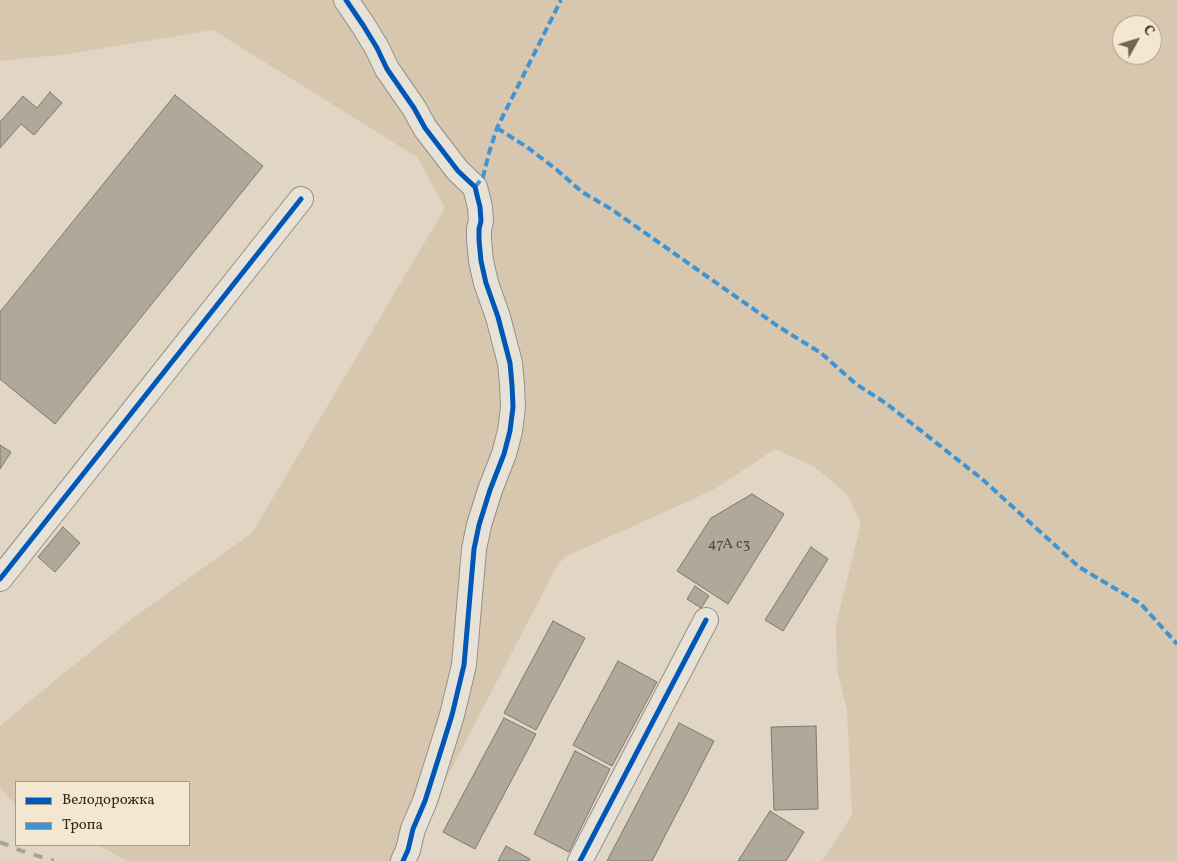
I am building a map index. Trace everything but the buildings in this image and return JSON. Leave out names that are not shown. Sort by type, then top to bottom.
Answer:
[{"type":"street","points":[[346,0],[425,128],[448,159],[475,187],[480,214],[479,240],[481,261],[510,363],[512,385],[513,407],[510,431],[504,454],[479,525],[474,549],[464,665],[452,715],[426,800],[413,828],[408,850],[403,861]]},
{"type":"street","points":[[0,578],[301,198]]},
{"type":"street","points":[[580,861],[706,620]]},
{"type":"shaded area","points":[[0,0],[1177,0],[1177,861],[822,861],[852,815],[847,711],[837,669],[836,624],[861,523],[847,494],[813,466],[775,449],[713,490],[567,556],[558,564],[417,835],[397,861],[127,861],[100,846],[190,846],[190,781],[15,781],[15,804],[0,788],[0,726],[130,620],[252,533],[445,208],[417,157],[213,30],[68,54],[0,61]]},
{"type":"railway","points":[[0,842],[54,861]]},
{"type":"marked path","points":[[475,187],[483,177],[497,128],[561,0]]},
{"type":"marked path","points":[[497,128],[527,147],[582,192],[611,209],[779,327],[821,353],[856,384],[887,404],[982,479],[1079,567],[1141,604],[1177,644]]},
{"type":"cycle path","points":[[346,0],[425,128],[458,171],[475,187],[480,207],[479,240],[481,261],[510,363],[512,385],[513,407],[510,431],[504,454],[479,525],[474,549],[464,665],[443,744],[403,861]]},
{"type":"cycle path","points":[[0,579],[301,199]]},
{"type":"cycle path","points":[[580,861],[706,620]]}]
